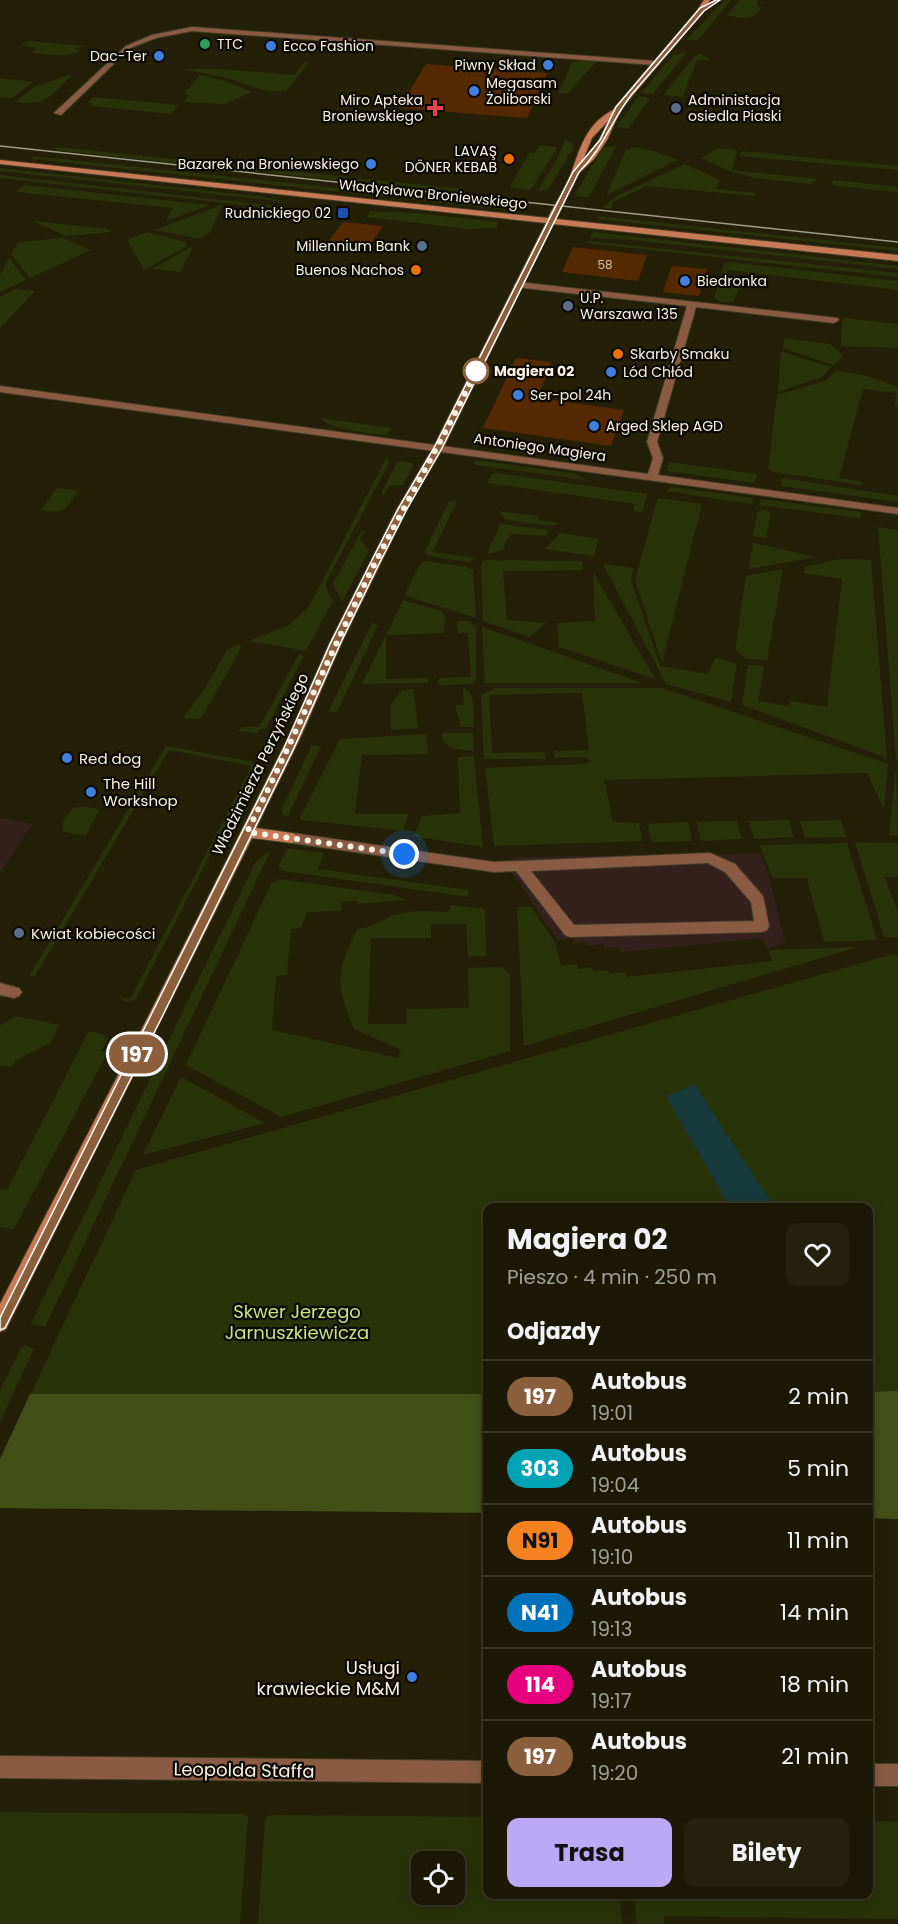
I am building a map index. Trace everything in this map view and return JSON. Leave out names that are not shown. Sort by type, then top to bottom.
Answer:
[{"type":"street","points":[[576,172],[578,156],[586,138],[595,127],[618,108],[702,9],[707,0]]},
{"type":"street","points":[[702,9],[717,0]]},
{"type":"street","points":[[58,112],[128,47],[154,36],[192,29],[655,63]]},
{"type":"street","points":[[576,172],[603,140],[618,108]]},
{"type":"street","name":"Władysława Broniewskiego","points":[[0,162],[898,258]]},
{"type":"street","name":"Włodzimierza Perzyńskiego","points":[[0,1323],[156,1017],[295,736],[336,642],[402,509],[438,448],[576,172]]},
{"type":"street","points":[[519,285],[834,320]]},
{"type":"street","points":[[652,477],[658,458],[652,442],[692,306]]},
{"type":"street","name":"Antoniego Magiera","points":[[0,389],[898,511]]},
{"type":"street","points":[[247,832],[495,867],[710,858],[730,868],[758,900],[762,926],[570,931],[520,866]]},
{"type":"street","name":"Leopolda Staffa","points":[[0,1767],[483,1772]]},
{"type":"street","points":[[873,1775],[898,1775]]},
{"type":"shaded area","points":[[0,818],[32,824],[0,873]]},
{"type":"shaded area","points":[[760,854],[770,880],[785,943],[767,949],[763,938],[621,952],[620,947],[604,948],[603,944],[588,946],[587,942],[574,943],[572,938],[557,940],[508,866],[513,857]]},
{"type":"green space","points":[[725,0],[731,0],[698,40],[686,40]]},
{"type":"green space","points":[[740,0],[758,0],[757,6],[762,7],[752,17],[727,15]]},
{"type":"green space","points":[[29,41],[84,46],[74,49],[80,50],[76,53],[51,55],[32,53],[37,48],[20,45]]},
{"type":"green space","points":[[687,52],[653,94],[641,93],[673,55]]},
{"type":"green space","points":[[701,54],[710,60],[697,60],[683,97],[663,95],[695,56]]},
{"type":"green space","points":[[304,62],[309,62],[286,91],[263,90],[230,79],[182,69],[220,69],[295,75]]},
{"type":"green space","points":[[572,62],[596,62],[567,94],[559,93]]},
{"type":"green space","points":[[73,74],[53,94],[42,101],[15,102],[36,86]]},
{"type":"green space","points":[[200,75],[228,82],[252,92],[225,104],[183,102],[189,95],[184,94]]},
{"type":"green space","points":[[0,78],[33,82],[12,98],[0,97]]},
{"type":"green space","points":[[639,96],[650,98],[628,129],[616,127]]},
{"type":"green space","points":[[93,97],[179,105],[171,114],[92,106],[88,102]]},
{"type":"green space","points":[[565,140],[571,142],[574,147],[547,191],[538,190],[558,157]]},
{"type":"green space","points":[[540,145],[556,147],[556,150],[532,188],[530,190],[511,188],[530,152],[535,153]]},
{"type":"green space","points":[[617,145],[589,197],[574,196],[603,148]]},
{"type":"green space","points":[[57,147],[462,189],[460,193],[54,150]]},
{"type":"green space","points":[[634,147],[654,151],[678,160],[606,195],[626,150]]},
{"type":"green space","points":[[717,148],[737,150],[732,170],[817,180],[810,184],[754,178],[727,170],[701,158]]},
{"type":"green space","points":[[742,151],[898,166],[898,170],[740,156]]},
{"type":"green space","points":[[34,157],[507,206],[506,209],[499,209],[32,159]]},
{"type":"green space","points":[[685,164],[720,180],[716,189],[755,193],[755,196],[646,186],[613,202],[611,208],[602,208],[617,196]]},
{"type":"green space","points":[[0,168],[257,196],[295,203],[0,171]]},
{"type":"green space","points":[[0,175],[284,207],[297,211],[0,178]]},
{"type":"green space","points":[[833,180],[898,187],[898,192],[837,186],[832,184]]},
{"type":"green space","points":[[24,185],[210,205],[166,221],[173,208],[17,192]]},
{"type":"green space","points":[[222,206],[210,233],[200,239],[155,230]]},
{"type":"green space","points":[[370,211],[499,222],[496,228],[469,229],[366,217]]},
{"type":"green space","points":[[598,216],[898,248],[898,251],[597,219]]},
{"type":"green space","points":[[33,221],[107,229],[112,232],[66,236]]},
{"type":"green space","points":[[147,232],[186,242],[186,247],[144,270],[127,240]]},
{"type":"green space","points":[[593,232],[898,266],[898,269],[633,240],[590,238]]},
{"type":"green space","points":[[63,238],[91,250],[30,278],[11,254],[18,242]]},
{"type":"green space","points":[[587,241],[898,273],[898,277],[586,243]]},
{"type":"green space","points":[[193,247],[181,272],[152,269]]},
{"type":"green space","points":[[9,258],[26,280],[0,292],[0,275]]},
{"type":"green space","points":[[728,262],[898,281],[898,290],[728,270],[726,287],[739,288],[734,300],[724,302],[714,298],[724,264]]},
{"type":"green space","points":[[15,289],[35,291],[0,328],[0,297]]},
{"type":"green space","points":[[845,318],[898,324],[898,348],[841,346],[842,320]]},
{"type":"green space","points":[[784,338],[830,344],[841,354],[842,358],[833,365],[785,349],[783,348]]},
{"type":"green space","points":[[781,352],[831,367],[822,377],[778,392]]},
{"type":"green space","points":[[836,370],[867,376],[898,387],[898,407],[895,406],[896,393],[863,389],[839,478],[862,482],[862,485],[773,472],[768,468],[777,395],[827,380]]},
{"type":"green space","points":[[319,418],[391,428],[386,435],[360,432],[343,429]]},
{"type":"green space","points":[[386,458],[390,461],[325,584],[333,601],[306,651],[249,641],[289,625],[309,607]]},
{"type":"green space","points":[[475,460],[576,474],[586,480],[476,465]]},
{"type":"green space","points":[[397,462],[412,463],[413,466],[403,485],[389,486],[383,496],[381,494]]},
{"type":"green space","points":[[669,462],[757,474],[754,483],[667,471]]},
{"type":"green space","points":[[492,474],[647,494],[642,512],[633,511],[635,504],[487,483]]},
{"type":"green space","points":[[782,478],[898,496],[898,502],[781,486]]},
{"type":"green space","points":[[672,487],[753,498],[752,504],[666,491]]},
{"type":"green space","points":[[57,488],[77,490],[77,493],[63,510],[54,512],[41,510]]},
{"type":"green space","points":[[658,498],[702,504],[662,663],[635,580]]},
{"type":"green space","points":[[761,499],[861,512],[860,518],[759,505]]},
{"type":"green space","points":[[457,500],[433,552],[476,558],[468,562],[428,556],[425,552],[448,502]]},
{"type":"green space","points":[[764,510],[771,512],[766,538],[752,536],[758,512]]},
{"type":"green space","points":[[498,511],[539,516],[538,520],[560,523],[550,526],[506,520]]},
{"type":"green space","points":[[500,524],[548,530],[546,536],[511,534],[505,543],[504,550],[487,554]]},
{"type":"green space","points":[[878,527],[898,530],[898,761],[896,760]]},
{"type":"green space","points":[[365,531],[360,539],[369,550],[342,602],[333,584],[361,532]]},
{"type":"green space","points":[[560,533],[598,539],[594,556],[545,549]]},
{"type":"green space","points":[[753,543],[816,557],[749,569]]},
{"type":"green space","points":[[839,559],[871,560],[887,758],[742,705],[748,665],[764,666],[758,701],[789,706],[790,701],[827,707],[842,579],[804,573],[805,567]]},
{"type":"green space","points":[[484,560],[582,561],[583,570],[503,571],[507,620],[546,623],[530,637],[483,621],[481,565]]},
{"type":"green space","points":[[427,561],[468,567],[473,570],[476,618],[406,596],[420,564]]},
{"type":"green space","points":[[603,564],[633,568],[631,579],[660,666],[708,674],[716,657],[737,664],[731,702],[666,684]]},
{"type":"green space","points":[[783,569],[767,660],[746,659],[735,650],[746,576]]},
{"type":"green space","points":[[593,572],[655,679],[559,647],[557,623],[595,621]]},
{"type":"green space","points":[[403,600],[441,611],[445,616],[444,633],[386,635],[386,679],[428,678],[429,683],[362,684]]},
{"type":"green space","points":[[468,621],[476,627],[476,680],[472,684],[442,685],[438,683],[439,678],[471,677],[468,633],[458,633],[457,622]]},
{"type":"green space","points":[[372,623],[378,625],[337,712],[328,712]]},
{"type":"green space","points":[[482,627],[642,683],[485,683]]},
{"type":"green space","points":[[237,645],[242,646],[201,719],[183,718],[205,688],[227,650]]},
{"type":"green space","points":[[299,654],[304,656],[266,728],[258,730],[257,733],[237,731],[244,727],[259,727]]},
{"type":"green space","points":[[463,687],[472,699],[474,727],[461,727],[455,705],[464,705]]},
{"type":"green space","points":[[496,688],[662,688],[888,764],[884,809],[867,773],[604,780],[613,822],[639,823],[642,841],[494,846],[485,768],[585,764],[591,761],[584,757],[555,758],[554,751],[589,750],[582,693],[489,695],[492,753],[544,752],[546,759],[484,759],[481,695]]},
{"type":"green space","points":[[413,689],[418,728],[391,730],[391,704],[402,690]]},
{"type":"green space","points":[[442,733],[473,733],[474,751],[453,749],[443,741]]},
{"type":"green space","points":[[426,734],[428,754],[362,755],[355,814],[408,814],[403,831],[300,818],[340,739]]},
{"type":"green space","points":[[312,745],[321,746],[287,818],[282,813],[282,808]]},
{"type":"green space","points":[[166,746],[253,762],[256,766],[135,1000],[126,1002],[119,997],[130,999],[252,766],[169,750],[35,976],[29,976]]},
{"type":"green space","points":[[474,756],[483,847],[413,836],[422,816],[460,813],[458,757]]},
{"type":"green space","points":[[896,767],[898,836],[889,835]]},
{"type":"green space","points":[[85,806],[99,810],[86,835],[63,831],[63,821],[73,808]]},
{"type":"green space","points":[[789,820],[794,837],[754,839],[749,821]]},
{"type":"green space","points":[[841,820],[846,837],[805,838],[800,821]]},
{"type":"green space","points":[[737,821],[742,839],[701,841],[697,822]]},
{"type":"green space","points":[[688,822],[692,841],[652,842],[647,824]]},
{"type":"green space","points":[[855,842],[898,843],[898,877],[885,877],[898,912],[898,937],[884,937]]},
{"type":"green space","points":[[847,843],[877,940],[824,942],[807,878],[772,878],[760,845]]},
{"type":"green space","points":[[288,848],[323,853],[318,869],[468,890],[468,897],[284,871],[278,866]]},
{"type":"green space","points":[[271,850],[45,1327],[31,1324],[256,861]]},
{"type":"green space","points":[[279,879],[394,895],[407,900],[357,904],[357,901],[341,902],[341,911],[307,912],[301,928],[291,929],[287,975],[276,976],[272,1030],[398,1058],[401,1050],[354,1029],[341,989],[340,979],[345,957],[357,929],[400,913],[448,912],[451,905],[485,909],[486,956],[468,957],[466,924],[431,924],[431,938],[371,938],[368,1024],[407,1024],[407,1009],[469,1008],[468,968],[502,967],[510,975],[510,1051],[281,1117],[186,1065],[271,884]]},
{"type":"green space","points":[[517,907],[531,907],[555,942],[561,966],[577,964],[578,969],[592,967],[594,971],[608,970],[609,974],[625,972],[627,977],[772,961],[769,950],[858,947],[524,1046]]},
{"type":"green space","name":"Skwer Jerzego Jarnuszkiewicza","points":[[893,954],[898,955],[898,1519],[873,1518],[873,1203],[483,1203],[483,1513],[0,1508],[0,1459],[136,1170]]},
{"type":"green space","points":[[16,1016],[59,1025],[50,1043],[16,1060],[12,1067],[0,1065],[0,1026]]},
{"type":"green space","points":[[89,1031],[105,1035],[107,1040],[101,1051],[108,1052],[14,1229],[0,1227],[0,1189],[7,1190]]},
{"type":"green space","points":[[181,1077],[265,1123],[143,1155]]},
{"type":"green space","points":[[25,1345],[34,1349],[0,1422],[0,1390],[21,1348]]},
{"type":"green space","points":[[898,1391],[898,1519],[873,1518],[873,1392]]},
{"type":"green space","points":[[30,1394],[483,1394],[483,1513],[0,1508],[0,1459]]},
{"type":"green space","points":[[0,1812],[243,1814],[248,1817],[240,1924],[0,1924]]},
{"type":"green space","points":[[269,1815],[483,1817],[483,1899],[620,1899],[622,1924],[258,1924],[265,1819]]},
{"type":"green space","points":[[873,1821],[898,1822],[898,1919],[664,1916],[664,1924],[637,1924],[634,1899],[873,1899]]},
{"type":"water","points":[[695,1085],[772,1203],[728,1203],[666,1096]]},
{"type":"building","name":"Megasam Żoliborski","points":[[426,64],[547,73],[527,118],[399,108]]},
{"type":"building","points":[[343,222],[383,226],[366,251],[325,246]]},
{"type":"building","points":[[573,247],[647,255],[638,281],[562,272]]},
{"type":"building","name":"Biedronka","points":[[672,266],[707,269],[699,296],[663,292]]},
{"type":"building","points":[[516,358],[552,362],[537,398],[624,410],[611,446],[483,428]]},
{"type":"tram line","points":[[0,146],[898,242]]},
{"type":"bus line","name":"197","points":[[0,1323],[156,1017],[295,736],[336,642],[402,509],[438,448],[576,172],[603,140],[618,108],[630,93],[702,9],[717,0]]},
{"type":"place","name":"TTC","points":[[205,44]]},
{"type":"place","name":"Ecco Fashion","points":[[271,46]]},
{"type":"place","name":"Dac-Ter","points":[[159,56]]},
{"type":"place","name":"Piwny Skład","points":[[548,65]]},
{"type":"place","name":"Megasam Żoliborski","points":[[474,91]]},
{"type":"place","name":"Miro Apteka Broniewskiego","points":[[435,108]]},
{"type":"place","name":"Administacja osiedla Piaski","points":[[676,108]]},
{"type":"place","name":"LAVAŞ DÖNER KEBAB","points":[[509,159]]},
{"type":"place","name":"Bazarek na Broniewskiego","points":[[371,164]]},
{"type":"place","name":"Rudnickiego 02","points":[[343,213]]},
{"type":"place","name":"Millennium Bank","points":[[422,246]]},
{"type":"place","name":"Buenos Nachos","points":[[416,270]]},
{"type":"place","name":"Biedronka","points":[[685,281]]},
{"type":"place","name":"U.P. Warszawa 135","points":[[568,306]]},
{"type":"place","name":"Skarby Smaku","points":[[618,354]]},
{"type":"place","name":"Magiera 02","points":[[476,371]]},
{"type":"place","name":"Lód Chłód","points":[[611,372]]},
{"type":"place","name":"Ser-pol 24h","points":[[518,395]]},
{"type":"place","name":"Arged Sklep AGD","points":[[594,426]]},
{"type":"place","name":"Red dog","points":[[67,758]]},
{"type":"place","name":"The Hill Workshop","points":[[91,792]]},
{"type":"place","name":"Kwiat kobiecości","points":[[19,933]]},
{"type":"place","name":"Usługi krawieckie M&M","points":[[412,1677]]},
{"type":"route","points":[[404,854],[247,832],[295,736],[336,642],[402,509],[438,448],[476,371]]}]
